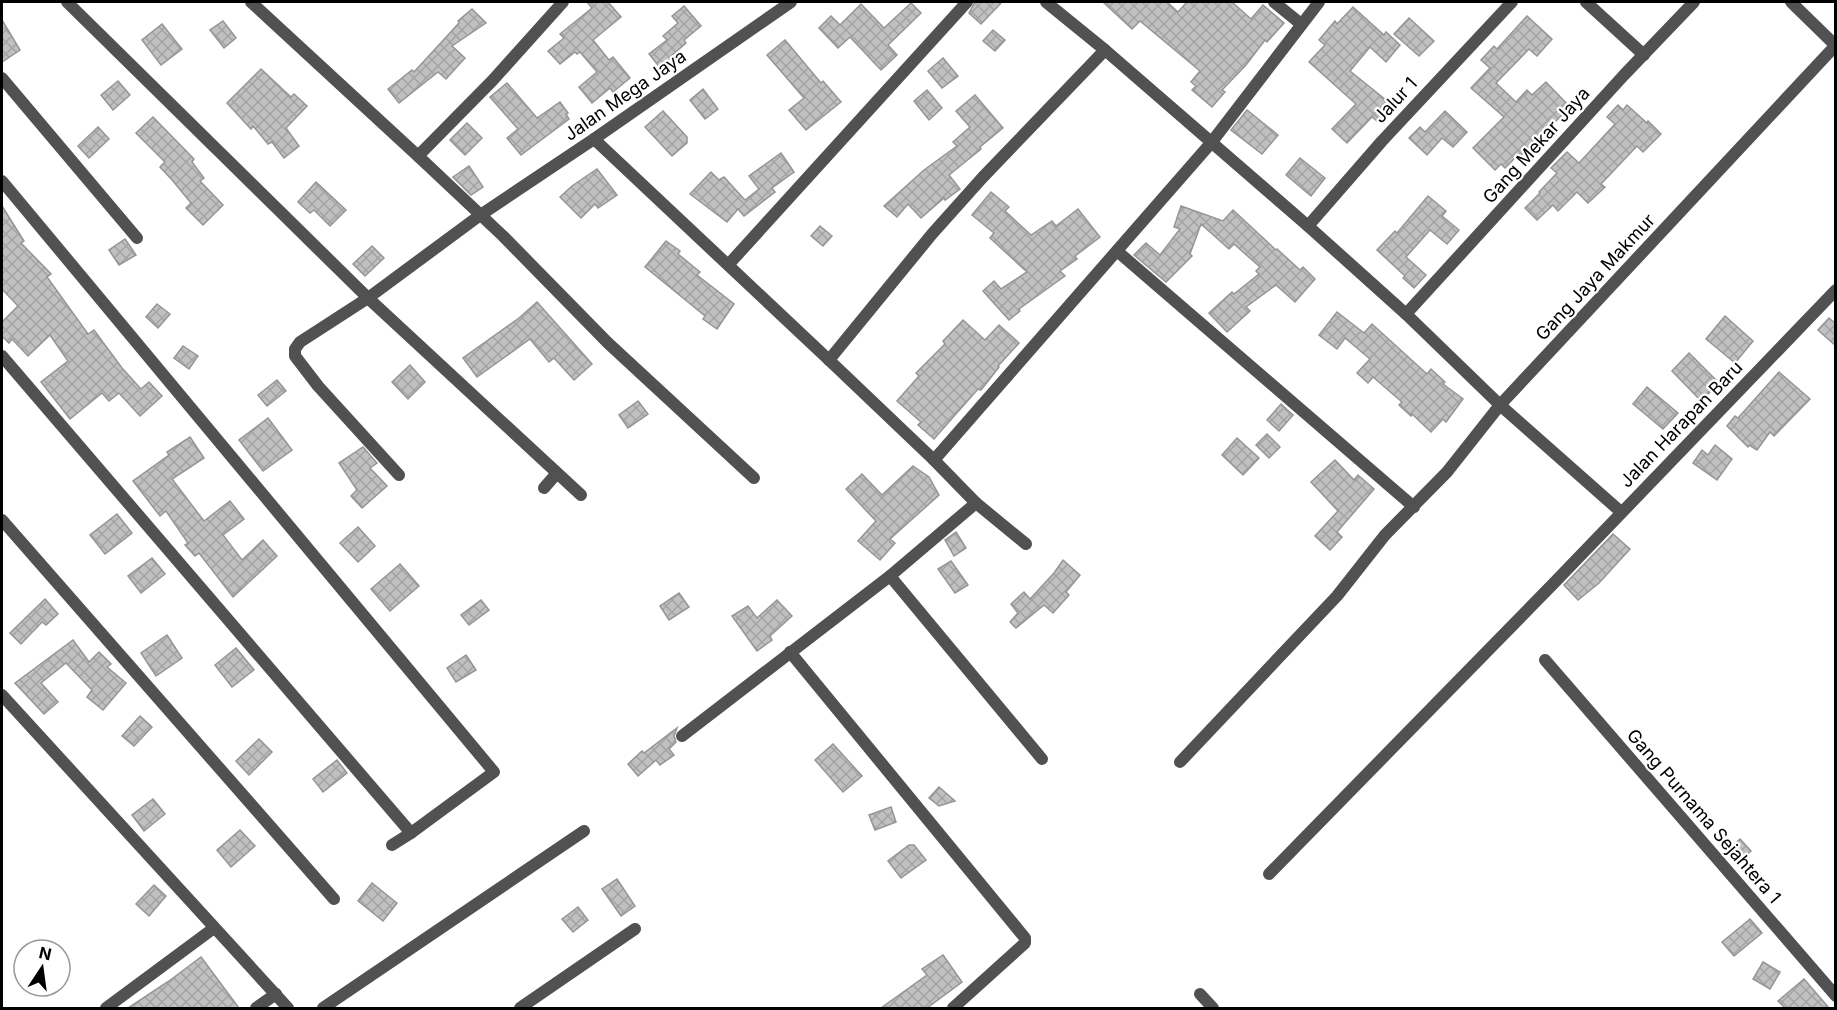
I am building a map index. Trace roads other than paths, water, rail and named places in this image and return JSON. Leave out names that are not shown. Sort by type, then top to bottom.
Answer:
[{"type":"street","points":[[67,2],[368,298],[581,495]]},
{"type":"street","points":[[251,2],[418,156],[503,237],[608,343],[754,478]]},
{"type":"street","points":[[418,156],[492,81],[563,2]]},
{"type":"street","name":"Jalan Mega Jaya","points":[[399,474],[318,386],[295,356],[295,348],[300,342],[368,298],[479,216],[791,2]]},
{"type":"street","points":[[729,264],[967,2]]},
{"type":"street","points":[[1046,2],[1105,50],[1308,226],[1500,405],[1621,512]]},
{"type":"street","points":[[1274,2],[1301,24]]},
{"type":"street","points":[[934,460],[1211,143],[1318,2]]},
{"type":"street","name":"Jalur 1","points":[[1308,226],[1382,141],[1512,2]]},
{"type":"street","points":[[1587,2],[1644,55]]},
{"type":"street","name":"Gang Mekar Jaya","points":[[1406,315],[1694,2]]},
{"type":"street","points":[[1791,2],[1835,46]]},
{"type":"street","name":"Gang Jaya Makmur","points":[[1180,762],[1337,596],[1385,535],[1447,472],[1500,405],[1835,46]]},
{"type":"street","points":[[829,360],[932,234],[983,177],[1105,50]]},
{"type":"street","points":[[2,78],[137,238]]},
{"type":"street","points":[[594,139],[729,264],[976,503],[1026,544]]},
{"type":"street","points":[[2,181],[494,772],[392,845]]},
{"type":"street","points":[[1116,251],[1414,507]]},
{"type":"street","name":"Jalan Harapan Baru","points":[[1269,874],[1836,290]]},
{"type":"street","points":[[2,356],[411,833]]},
{"type":"street","points":[[544,488],[557,473]]},
{"type":"street","points":[[682,736],[890,576],[976,503]]},
{"type":"street","points":[[2,520],[334,899]]},
{"type":"street","points":[[890,576],[1041,759]]},
{"type":"street","points":[[790,652],[1025,938],[1025,943],[953,1008]]},
{"type":"street","name":"Gang Purnama Sejahtera 1","points":[[1545,660],[1836,996]]},
{"type":"street","points":[[2,695],[288,1008]]},
{"type":"street","points":[[323,1008],[584,831]]},
{"type":"street","points":[[106,1008],[214,928]]},
{"type":"street","points":[[520,1008],[635,929]]},
{"type":"street","points":[[256,1008],[276,994]]},
{"type":"street","points":[[1200,994],[1213,1008]]}]
